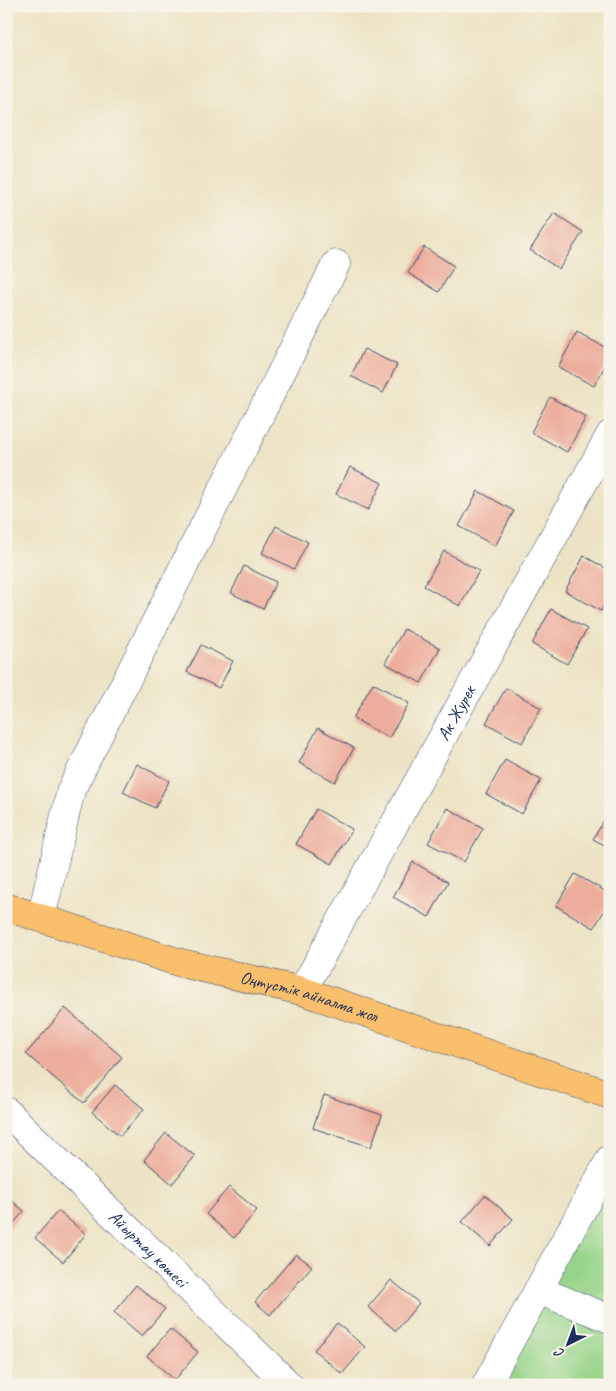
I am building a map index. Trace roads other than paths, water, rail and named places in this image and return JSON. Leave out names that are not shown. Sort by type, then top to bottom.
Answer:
[{"type":"highway","name":"Оңтүстік айналма жол","points":[[6,906],[181,963],[302,991],[610,1095]]},
{"type":"street","points":[[41,918],[70,790],[336,264]]},
{"type":"street","name":"Ак Журек","points":[[302,991],[610,435]]},
{"type":"street","name":"Айыртау көшесі","points":[[6,1111],[289,1385]]},
{"type":"street","points":[[486,1385],[610,1159]]},
{"type":"street","points":[[538,1290],[610,1319]]}]
